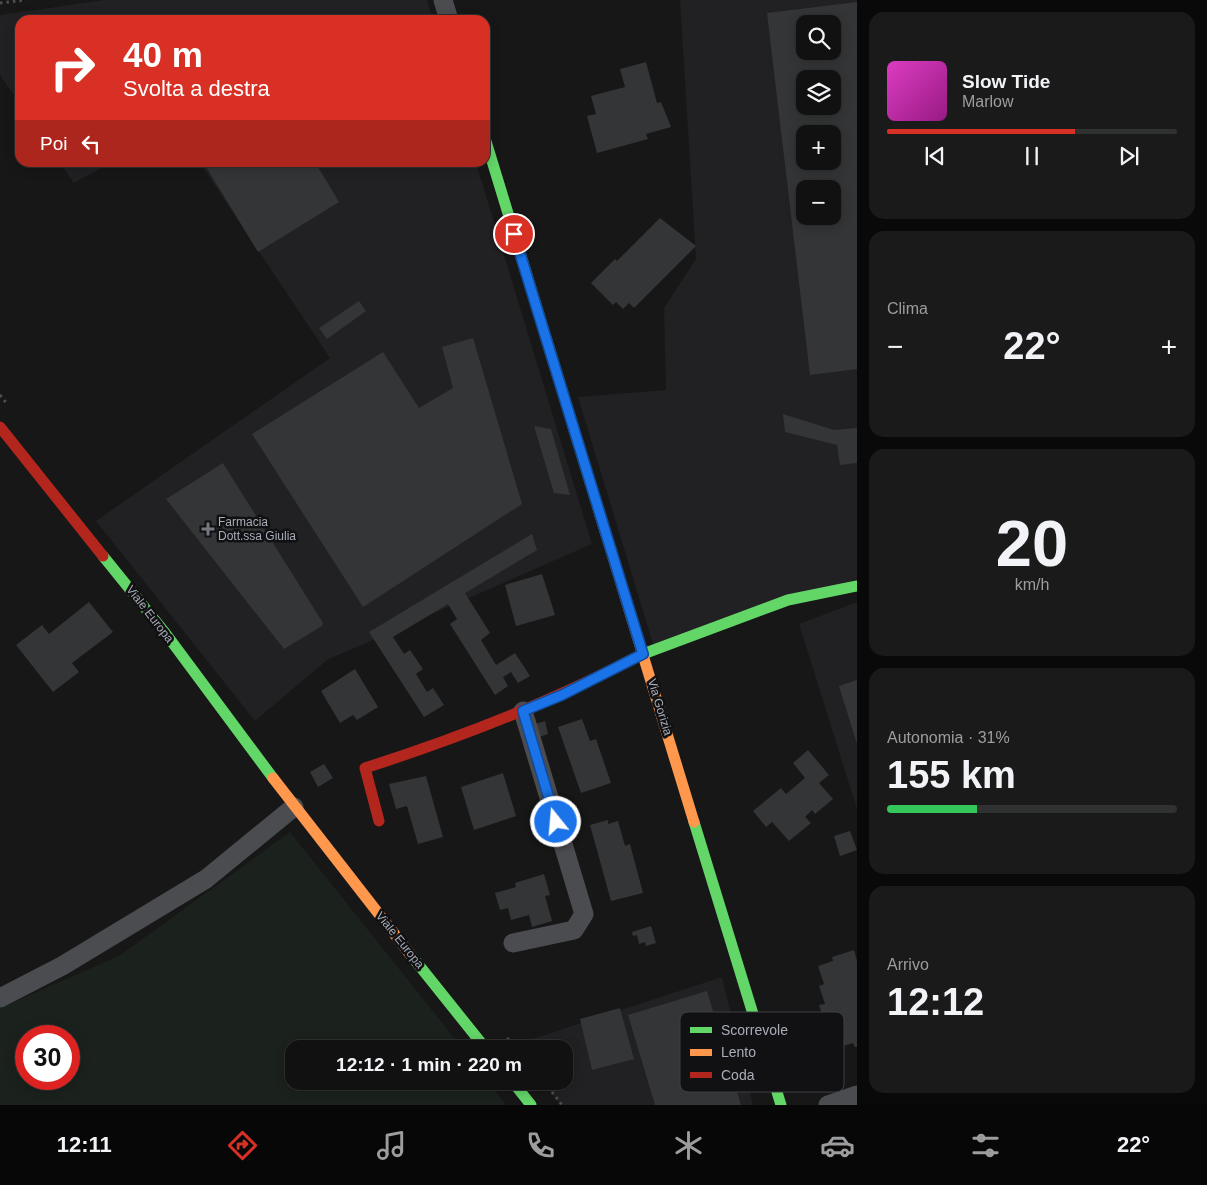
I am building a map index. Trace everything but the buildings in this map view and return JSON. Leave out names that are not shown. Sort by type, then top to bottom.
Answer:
[{"type":"street","points":[[443,0],[448,15]]},
{"type":"street","name":"Via Gorizia","points":[[490,154],[753,1012]]},
{"type":"street","name":"Viale Europa","points":[[0,427],[166,634],[294,807],[479,1040]]},
{"type":"street","points":[[378,821],[365,768],[448,741],[562,695],[643,654],[788,600],[857,586]]},
{"type":"street","points":[[513,943],[574,930],[584,914],[523,711]]},
{"type":"street","points":[[0,998],[62,966],[206,879],[294,807]]},
{"type":"street","points":[[519,1090],[531,1105]]},
{"type":"street","name":"Via Gorizia","points":[[777,1092],[781,1105]]},
{"type":"street","points":[[828,1105],[857,1095]]},
{"type":"path","points":[[0,3],[26,0]]},
{"type":"shaded area","points":[[104,0],[427,0],[432,15],[15,15],[15,97],[0,75],[0,15]]},
{"type":"shaded area","points":[[680,0],[857,0],[857,579],[653,644],[578,397],[666,390],[664,308],[696,259]]},
{"type":"shaded area","points":[[63,167],[103,167],[74,183]]},
{"type":"shaded area","points":[[203,167],[477,167],[592,544],[327,660],[255,721],[96,521],[330,358]]},
{"type":"shaded area","points":[[857,602],[857,809],[799,624]]},
{"type":"shaded area","points":[[290,832],[456,1040],[285,1040],[285,1090],[495,1090],[506,1105],[0,1105],[0,1008],[119,956]]},
{"type":"shaded area","points":[[722,977],[730,1012],[680,1012],[680,1092],[750,1092],[753,1105],[560,1105],[549,1090],[573,1090],[573,1040],[529,1040]]},
{"type":"traffic: fast","points":[[490,154],[598,508]]},
{"type":"traffic: fast","points":[[103,556],[166,634],[273,778]]},
{"type":"traffic: fast","points":[[619,666],[643,654],[788,600],[857,586]]},
{"type":"traffic: fast","points":[[694,822],[752,1012]]},
{"type":"traffic: fast","points":[[410,954],[479,1040]]},
{"type":"traffic: fast","points":[[519,1090],[531,1105]]},
{"type":"traffic: fast","points":[[777,1092],[781,1105]]},
{"type":"traffic: slow","points":[[598,508],[694,822]]},
{"type":"traffic: slow","points":[[273,778],[410,954]]},
{"type":"traffic: jam","points":[[0,427],[103,556]]},
{"type":"traffic: jam","points":[[379,821],[365,768],[494,722],[557,696],[619,666]]},
{"type":"place","name":"Farmacia Dott.ssa Giulia","points":[[208,529]]},
{"type":"route","points":[[514,234],[643,654],[562,695],[523,711],[556,822]]}]
